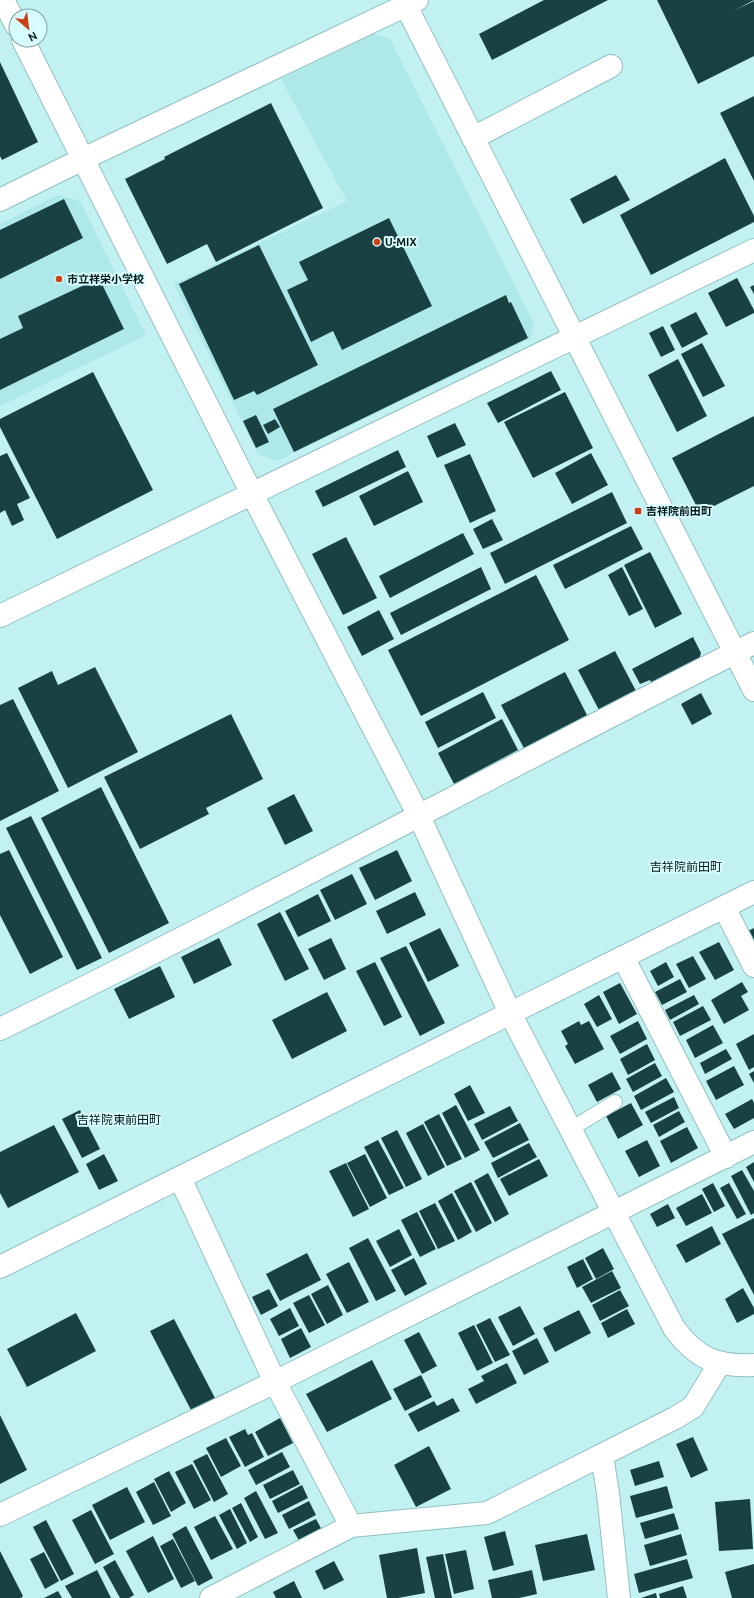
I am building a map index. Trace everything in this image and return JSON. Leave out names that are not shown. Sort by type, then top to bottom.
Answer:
[{"type":"street","points":[[3,0],[8,10]]},
{"type":"street","points":[[0,200],[408,2],[473,138],[754,690]]},
{"type":"street","points":[[27,48],[252,494],[419,816],[510,1014],[674,1328],[685,1343],[698,1354],[720,1362],[737,1365],[754,1365]]},
{"type":"street","points":[[473,138],[610,66]]},
{"type":"street","points":[[0,616],[574,336],[754,250]]},
{"type":"street","points":[[0,1029],[754,644]]},
{"type":"street","points":[[0,1267],[754,892]]},
{"type":"street","points":[[724,907],[754,966]]},
{"type":"street","points":[[623,957],[726,1156]]},
{"type":"street","points":[[0,1515],[275,1382],[754,1142]]},
{"type":"street","points":[[180,1178],[275,1382],[351,1526]]},
{"type":"street","points":[[211,1598],[351,1526],[487,1513],[602,1456],[693,1408],[720,1362]]},
{"type":"street","points":[[602,1456],[608,1493],[619,1598]]},
{"type":"lane","points":[[571,1129],[615,1102]]},
{"type":"shaded area","name":"U-MIX","points":[[373,34],[390,39],[534,324],[530,339],[277,461],[258,454],[174,284],[347,201],[281,79]]},
{"type":"shaded area","name":"市立祥栄小学校","points":[[58,195],[80,201],[146,335],[0,406],[0,224]]},
{"type":"building","points":[[544,0],[608,0],[492,60],[479,34]]},
{"type":"building","points":[[657,0],[754,0],[735,10],[754,1],[754,56],[698,84]]},
{"type":"building","points":[[0,62],[38,142],[2,160],[0,156]]},
{"type":"building","points":[[754,96],[754,181],[720,113]]},
{"type":"building","points":[[271,103],[323,208],[216,262],[207,244],[167,264],[125,179],[165,159],[164,157]]},
{"type":"building","points":[[725,158],[754,216],[754,222],[651,275],[620,215]]},
{"type":"building","points":[[616,175],[630,200],[583,224],[570,199]]},
{"type":"building","points":[[64,199],[83,238],[0,279],[0,230]]},
{"type":"building","points":[[389,218],[432,306],[342,350],[333,331],[311,342],[287,290],[308,280],[299,262]]},
{"type":"building","points":[[259,245],[318,365],[257,395],[254,391],[234,400],[179,284]]},
{"type":"building","points":[[99,278],[124,329],[0,390],[0,339],[23,328],[18,316]]},
{"type":"building","points":[[737,278],[754,310],[754,313],[726,327],[708,293]]},
{"type":"building","points":[[754,285],[754,294],[750,287]]},
{"type":"building","points":[[506,295],[509,303],[511,302],[528,338],[294,452],[273,409]]},
{"type":"building","points":[[696,312],[708,334],[682,348],[670,325]]},
{"type":"building","points":[[663,326],[675,350],[661,357],[649,333]]},
{"type":"building","points":[[702,343],[725,386],[703,397],[681,354]]},
{"type":"building","points":[[678,359],[707,416],[677,432],[648,375]]},
{"type":"building","points":[[551,371],[561,390],[498,423],[487,403]]},
{"type":"building","points":[[93,372],[153,490],[57,539],[0,427],[0,419]]},
{"type":"building","points":[[565,392],[593,448],[533,478],[504,422]]},
{"type":"building","points":[[256,415],[269,442],[256,448],[243,421]]},
{"type":"building","points":[[754,416],[754,486],[700,513],[672,458]]},
{"type":"building","points":[[275,419],[280,427],[268,434],[263,425]]},
{"type":"building","points":[[455,423],[466,445],[437,458],[427,436]]},
{"type":"building","points":[[398,450],[406,467],[323,507],[315,491]]},
{"type":"building","points":[[7,453],[30,498],[17,504],[24,520],[12,526],[5,510],[0,513],[0,456]]},
{"type":"building","points":[[591,453],[608,485],[572,504],[555,473]]},
{"type":"building","points":[[470,454],[496,511],[470,523],[444,465]]},
{"type":"building","points":[[408,471],[423,502],[374,526],[359,496]]},
{"type":"building","points":[[612,492],[627,523],[505,584],[490,553]]},
{"type":"building","points":[[492,519],[503,540],[483,549],[473,529]]},
{"type":"building","points":[[631,526],[643,549],[565,589],[553,565]]},
{"type":"building","points":[[463,533],[474,554],[390,598],[379,576]]},
{"type":"building","points":[[346,537],[377,598],[343,615],[312,554]]},
{"type":"building","points":[[650,552],[682,614],[655,628],[624,565]]},
{"type":"building","points":[[481,567],[491,589],[401,635],[390,613]]},
{"type":"building","points":[[622,567],[643,609],[629,616],[608,575]]},
{"type":"building","points":[[536,575],[569,640],[421,716],[388,650]]},
{"type":"building","points":[[379,610],[394,639],[362,656],[347,627]]},
{"type":"building","points":[[693,637],[701,653],[696,669],[655,691],[650,680],[640,684],[632,669]]},
{"type":"building","points":[[615,651],[636,691],[599,710],[578,670]]},
{"type":"building","points":[[95,667],[138,752],[68,788],[18,688],[52,671],[58,685]]},
{"type":"building","points":[[565,672],[589,719],[526,752],[501,705]]},
{"type":"building","points":[[483,692],[496,718],[438,748],[425,722]]},
{"type":"building","points":[[701,693],[712,714],[692,725],[681,704]]},
{"type":"building","points":[[13,699],[59,791],[0,821],[0,705]]},
{"type":"building","points":[[231,714],[263,779],[206,808],[209,814],[140,849],[104,777]]},
{"type":"building","points":[[502,719],[518,750],[454,784],[438,753]]},
{"type":"building","points":[[101,787],[169,923],[109,953],[41,818]]},
{"type":"building","points":[[294,794],[313,831],[285,845],[267,808]]},
{"type":"building","points":[[31,816],[102,958],[77,970],[6,828]]},
{"type":"building","points":[[9,850],[63,957],[30,974],[0,915],[0,854]]},
{"type":"building","points":[[397,850],[412,881],[375,900],[359,868]]},
{"type":"building","points":[[352,874],[367,904],[335,920],[320,890]]},
{"type":"building","points":[[415,892],[426,915],[387,934],[376,911]]},
{"type":"building","points":[[318,894],[331,921],[298,937],[285,911]]},
{"type":"building","points":[[280,912],[309,969],[285,981],[257,924]]},
{"type":"building","points":[[440,928],[459,966],[428,982],[409,943]]},
{"type":"building","points":[[754,928],[754,947],[746,932]]},
{"type":"building","points":[[219,938],[232,965],[194,984],[181,957]]},
{"type":"building","points":[[331,938],[346,969],[324,980],[308,949]]},
{"type":"building","points":[[719,942],[734,970],[715,980],[699,952]]},
{"type":"building","points":[[406,946],[445,1023],[420,1036],[380,958]]},
{"type":"building","points":[[693,956],[706,979],[689,988],[676,964]]},
{"type":"building","points":[[375,962],[402,1017],[384,1026],[356,971]]},
{"type":"building","points":[[666,962],[674,977],[658,986],[650,971]]},
{"type":"building","points":[[160,966],[175,997],[129,1019],[114,989]]},
{"type":"building","points":[[680,979],[687,992],[662,1005],[655,992]]},
{"type":"building","points":[[742,982],[748,992],[741,996],[749,1010],[724,1024],[711,1000]]},
{"type":"building","points":[[620,983],[637,1014],[619,1024],[603,992]]},
{"type":"building","points":[[327,992],[347,1031],[292,1059],[272,1020]]},
{"type":"building","points":[[599,995],[612,1019],[597,1027],[584,1004]]},
{"type":"building","points":[[694,995],[699,1004],[670,1020],[665,1010]]},
{"type":"building","points":[[703,1006],[711,1020],[680,1036],[673,1022]]},
{"type":"building","points":[[579,1021],[581,1025],[589,1021],[604,1049],[575,1064],[565,1046],[568,1044],[561,1031]]},
{"type":"building","points":[[638,1021],[647,1039],[620,1054],[610,1036]]},
{"type":"building","points":[[713,1025],[723,1043],[695,1058],[686,1040]]},
{"type":"building","points":[[754,1034],[754,1067],[749,1070],[736,1044]]},
{"type":"building","points":[[647,1044],[655,1060],[628,1075],[620,1059]]},
{"type":"building","points":[[726,1049],[732,1059],[705,1074],[700,1063]]},
{"type":"building","points":[[655,1063],[662,1076],[633,1092],[626,1079]]},
{"type":"building","points":[[734,1066],[744,1085],[716,1100],[706,1081]]},
{"type":"building","points":[[754,1071],[754,1083],[749,1074]]},
{"type":"building","points":[[612,1072],[621,1089],[597,1102],[588,1085]]},
{"type":"building","points":[[666,1078],[674,1092],[641,1110],[634,1096]]},
{"type":"building","points":[[470,1085],[485,1113],[468,1121],[454,1094]]},
{"type":"building","points":[[674,1097],[679,1108],[651,1123],[645,1112]]},
{"type":"building","points":[[752,1099],[754,1103],[754,1118],[734,1129],[725,1114]]},
{"type":"building","points":[[631,1103],[643,1125],[618,1139],[606,1116]]},
{"type":"building","points":[[456,1105],[480,1150],[465,1158],[442,1113]]},
{"type":"building","points":[[510,1106],[518,1121],[482,1140],[474,1124]]},
{"type":"building","points":[[80,1110],[100,1149],[82,1158],[62,1119]]},
{"type":"building","points":[[679,1111],[685,1122],[659,1137],[653,1125]]},
{"type":"building","points":[[439,1114],[462,1159],[447,1166],[424,1122]]},
{"type":"building","points":[[520,1123],[529,1140],[493,1158],[484,1142]]},
{"type":"building","points":[[423,1124],[445,1167],[428,1176],[406,1133]]},
{"type":"building","points":[[54,1125],[79,1172],[8,1208],[0,1193],[0,1152]]},
{"type":"building","points":[[687,1127],[698,1148],[671,1163],[660,1141]]},
{"type":"building","points":[[397,1130],[422,1179],[406,1187],[381,1138]]},
{"type":"building","points":[[378,1140],[404,1188],[389,1195],[364,1147]]},
{"type":"building","points":[[647,1140],[660,1166],[639,1177],[625,1151]]},
{"type":"building","points":[[529,1143],[537,1157],[498,1178],[491,1163]]},
{"type":"building","points":[[104,1154],[118,1181],[99,1190],[86,1164]]},
{"type":"building","points":[[365,1154],[387,1198],[370,1207],[347,1163]]},
{"type":"building","points":[[539,1159],[548,1176],[509,1196],[500,1179]]},
{"type":"building","points":[[754,1162],[754,1182],[746,1167]]},
{"type":"building","points":[[346,1163],[369,1209],[353,1217],[329,1171]]},
{"type":"building","points":[[742,1170],[754,1191],[754,1213],[751,1215],[731,1176]]},
{"type":"building","points":[[488,1173],[509,1214],[495,1222],[474,1181]]},
{"type":"building","points":[[471,1182],[492,1223],[476,1232],[454,1191]]},
{"type":"building","points":[[713,1183],[725,1206],[714,1212],[702,1189]]},
{"type":"building","points":[[729,1183],[746,1214],[737,1219],[720,1188]]},
{"type":"building","points":[[452,1193],[472,1232],[458,1240],[438,1201]]},
{"type":"building","points":[[702,1194],[712,1213],[686,1226],[676,1208]]},
{"type":"building","points":[[435,1203],[455,1241],[438,1249],[419,1211]]},
{"type":"building","points":[[668,1204],[675,1218],[657,1227],[650,1214]]},
{"type":"building","points":[[417,1212],[436,1249],[420,1257],[401,1220]]},
{"type":"building","points":[[754,1218],[754,1295],[722,1234]]},
{"type":"building","points":[[712,1226],[721,1244],[686,1263],[676,1245]]},
{"type":"building","points":[[399,1229],[412,1255],[390,1267],[376,1241]]},
{"type":"building","points":[[368,1238],[396,1291],[376,1301],[349,1248]]},
{"type":"building","points":[[603,1248],[614,1269],[596,1279],[585,1258]]},
{"type":"building","points":[[307,1253],[321,1280],[280,1301],[266,1274]]},
{"type":"building","points":[[414,1258],[427,1284],[405,1296],[391,1270]]},
{"type":"building","points":[[583,1259],[593,1279],[577,1288],[567,1267]]},
{"type":"building","points":[[349,1262],[369,1302],[347,1313],[326,1274]]},
{"type":"building","points":[[612,1271],[621,1288],[591,1303],[582,1287]]},
{"type":"building","points":[[328,1285],[343,1315],[327,1324],[311,1294]]},
{"type":"building","points":[[743,1288],[754,1308],[754,1314],[737,1323],[725,1299]]},
{"type":"building","points":[[269,1289],[278,1306],[261,1315],[252,1297]]},
{"type":"building","points":[[620,1290],[629,1306],[600,1321],[592,1305]]},
{"type":"building","points":[[309,1295],[325,1325],[309,1333],[293,1303]]},
{"type":"building","points":[[520,1306],[535,1334],[513,1346],[498,1317]]},
{"type":"building","points":[[290,1308],[299,1326],[279,1336],[270,1319]]},
{"type":"building","points":[[627,1309],[635,1324],[608,1338],[601,1323]]},
{"type":"building","points":[[579,1310],[591,1333],[555,1352],[543,1328]]},
{"type":"building","points":[[76,1313],[96,1351],[27,1387],[7,1349]]},
{"type":"building","points":[[490,1318],[510,1355],[495,1362],[476,1325]]},
{"type":"building","points":[[174,1319],[216,1400],[192,1412],[150,1331]]},
{"type":"building","points":[[474,1325],[493,1363],[477,1371],[458,1333]]},
{"type":"building","points":[[301,1328],[311,1347],[290,1358],[281,1339]]},
{"type":"building","points":[[419,1332],[437,1366],[422,1374],[404,1340]]},
{"type":"building","points":[[537,1338],[549,1362],[524,1375],[512,1351]]},
{"type":"building","points":[[372,1360],[392,1399],[327,1432],[306,1394]]},
{"type":"building","points":[[507,1363],[517,1383],[476,1404],[468,1389],[484,1381],[481,1376]]},
{"type":"building","points":[[421,1375],[432,1397],[405,1411],[393,1389]]},
{"type":"building","points":[[453,1398],[460,1411],[418,1432],[408,1414],[434,1401],[437,1406]]},
{"type":"building","points":[[0,1415],[27,1470],[0,1484]]},
{"type":"building","points":[[280,1418],[293,1443],[268,1456],[255,1432]]},
{"type":"building","points":[[245,1429],[248,1435],[252,1433],[264,1457],[245,1467],[229,1437]]},
{"type":"building","points":[[693,1437],[708,1470],[691,1478],[676,1444]]},
{"type":"building","points":[[226,1438],[241,1466],[221,1477],[206,1448]]},
{"type":"building","points":[[429,1446],[451,1489],[416,1507],[394,1465]]},
{"type":"building","points":[[282,1452],[290,1467],[256,1485],[248,1470]]},
{"type":"building","points":[[207,1454],[228,1494],[214,1502],[193,1461]]},
{"type":"building","points":[[659,1461],[664,1477],[635,1486],[630,1470]]},
{"type":"building","points":[[192,1464],[211,1500],[194,1509],[175,1472]]},
{"type":"building","points":[[293,1470],[300,1484],[270,1499],[263,1485]]},
{"type":"building","points":[[169,1471],[186,1503],[171,1512],[154,1479]]},
{"type":"building","points":[[154,1482],[171,1516],[153,1525],[136,1492]]},
{"type":"building","points":[[302,1485],[308,1498],[278,1513],[272,1501]]},
{"type":"building","points":[[667,1486],[673,1508],[636,1518],[630,1496]]},
{"type":"building","points":[[127,1487],[145,1522],[110,1540],[92,1505]]},
{"type":"building","points":[[256,1491],[278,1533],[265,1539],[244,1498]]},
{"type":"building","points":[[750,1499],[753,1549],[719,1551],[715,1502]]},
{"type":"building","points":[[309,1501],[316,1515],[289,1529],[282,1515]]},
{"type":"building","points":[[241,1503],[258,1537],[250,1542],[232,1508]]},
{"type":"building","points":[[230,1509],[247,1543],[237,1549],[219,1515]]},
{"type":"building","points":[[91,1510],[114,1554],[95,1564],[72,1520]]},
{"type":"building","points":[[674,1513],[679,1529],[645,1539],[640,1523]]},
{"type":"building","points":[[215,1516],[233,1549],[211,1560],[194,1527]]},
{"type":"building","points":[[316,1519],[323,1532],[301,1544],[293,1530]]},
{"type":"building","points":[[46,1520],[74,1574],[61,1581],[33,1527]]},
{"type":"building","points":[[186,1526],[213,1578],[198,1586],[172,1534]]},
{"type":"building","points":[[505,1531],[514,1565],[493,1571],[484,1537]]},
{"type":"building","points":[[587,1534],[595,1570],[543,1581],[535,1545]]},
{"type":"building","points":[[681,1534],[687,1555],[650,1566],[644,1545]]},
{"type":"building","points":[[153,1536],[174,1579],[148,1593],[126,1551]]},
{"type":"building","points":[[173,1539],[195,1581],[181,1588],[160,1546]]},
{"type":"building","points":[[417,1548],[425,1593],[398,1598],[387,1598],[379,1555]]},
{"type":"building","points":[[466,1550],[474,1589],[454,1594],[445,1554]]},
{"type":"building","points":[[0,1551],[23,1596],[21,1598],[0,1598]]},
{"type":"building","points":[[44,1552],[59,1581],[45,1589],[30,1559]]},
{"type":"building","points":[[443,1554],[452,1598],[435,1598],[426,1557]]},
{"type":"building","points":[[687,1559],[693,1578],[639,1593],[634,1574]]},
{"type":"building","points":[[115,1560],[134,1595],[129,1598],[120,1598],[103,1567]]},
{"type":"building","points":[[334,1561],[344,1580],[324,1590],[315,1571]]},
{"type":"building","points":[[754,1564],[754,1598],[732,1598],[725,1572]]},
{"type":"building","points":[[97,1570],[111,1598],[72,1598],[65,1586]]},
{"type":"building","points":[[532,1570],[537,1594],[519,1598],[492,1598],[488,1580]]},
{"type":"building","points":[[294,1581],[302,1598],[276,1598],[273,1592]]},
{"type":"building","points":[[683,1586],[687,1598],[660,1598],[659,1594]]},
{"type":"building","points":[[58,1591],[62,1598],[44,1598]]},
{"type":"building","points":[[656,1593],[657,1598],[641,1598]]},
{"type":"place","name":"U-MIX","points":[[377,242]]},
{"type":"place","name":"市立祥栄小学校","points":[[59,279]]},
{"type":"place","name":"吉祥院前田町","points":[[638,511]]},
{"type":"district","name":"吉祥院前田町","points":[[686,867]]},
{"type":"district","name":"吉祥院東前田町","points":[[119,1120]]}]
